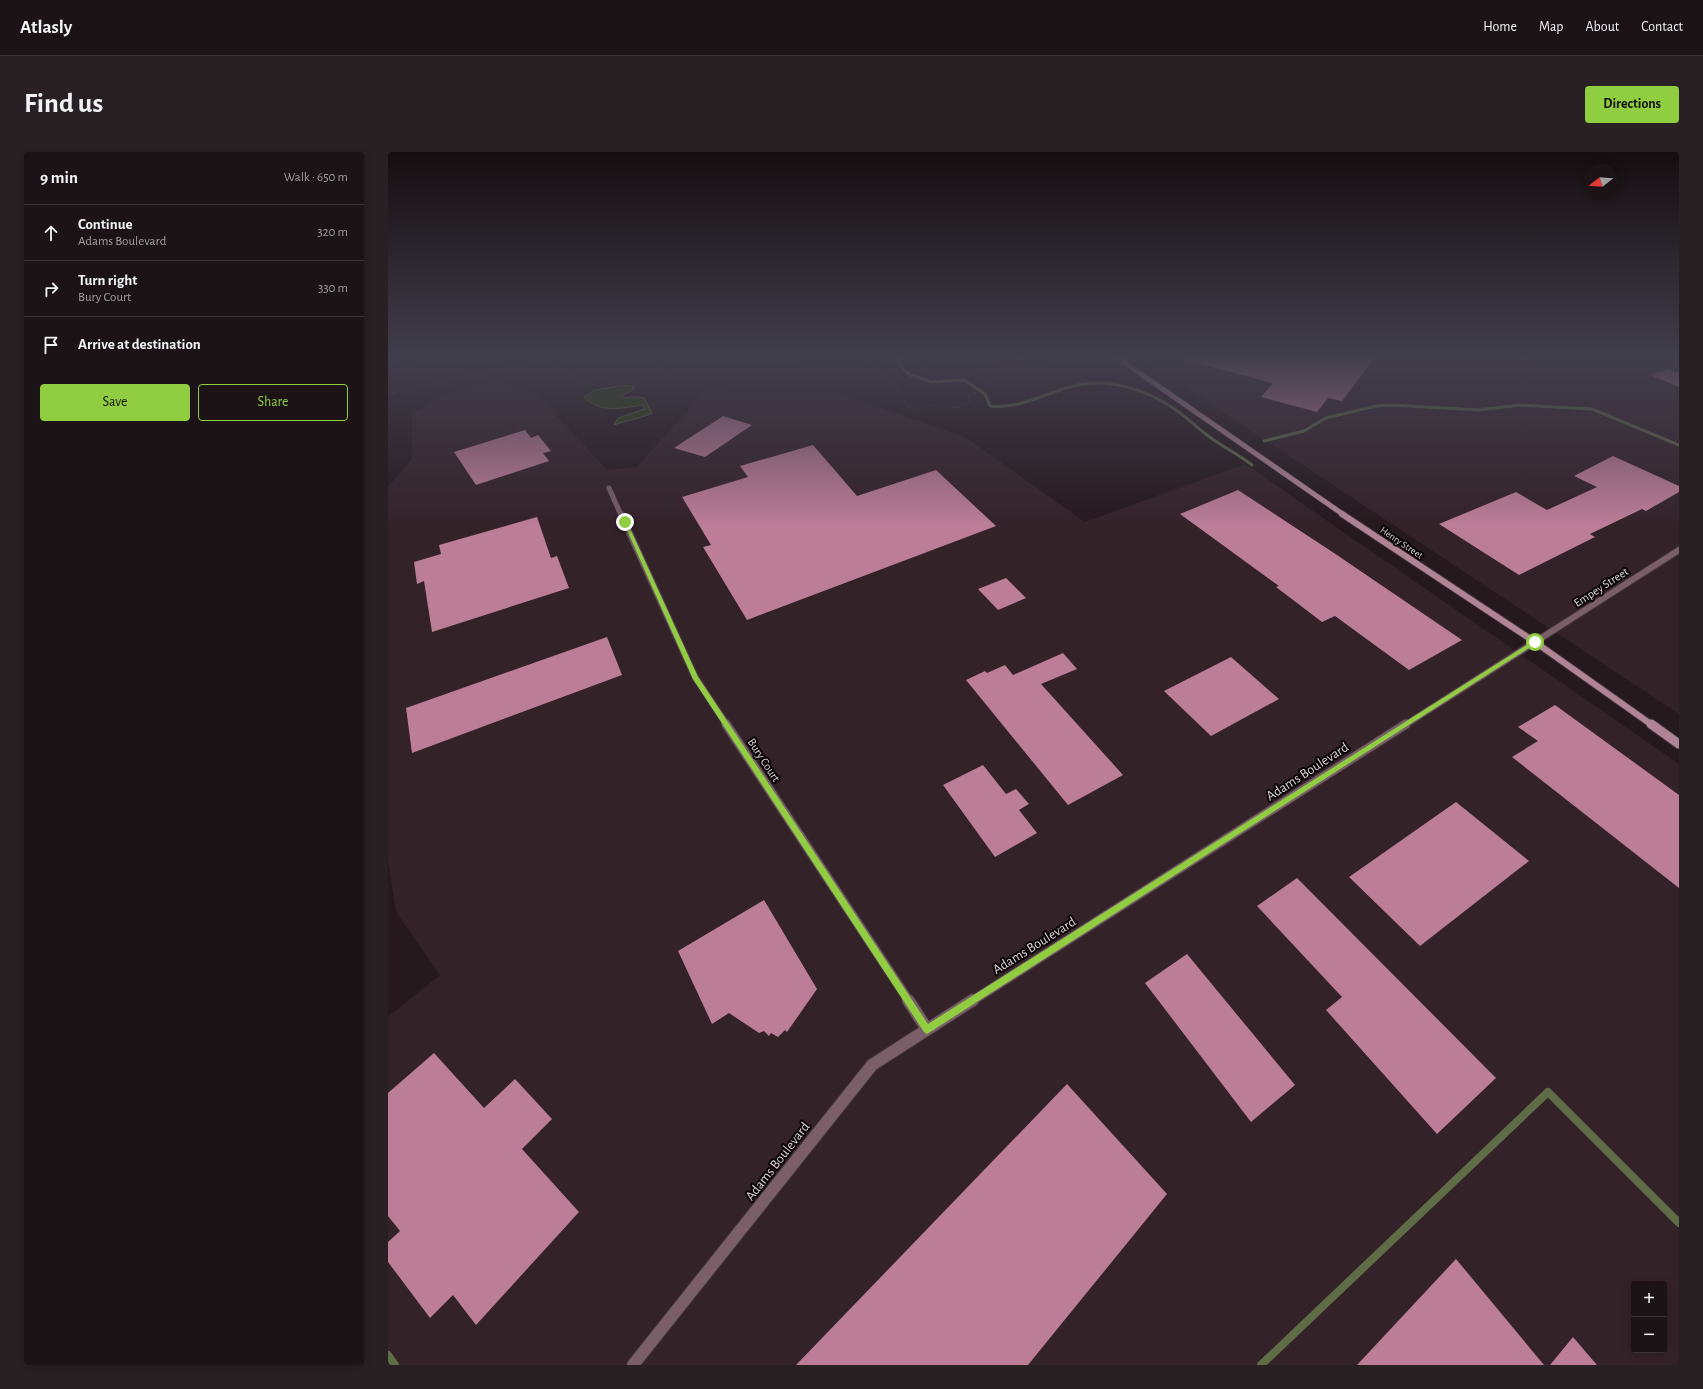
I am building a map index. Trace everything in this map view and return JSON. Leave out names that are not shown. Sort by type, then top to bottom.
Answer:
[{"type":"main road","name":"Henry Street","points":[[1196,413],[1334,509],[1535,642],[1679,744]]},
{"type":"street","name":"Bury Court","points":[[609,488],[695,677],[927,1029]]},
{"type":"street","name":"Empey Street","points":[[1535,642],[1679,550]]},
{"type":"street","name":"Adams Boulevard","points":[[633,1365],[872,1064],[1535,642]]},
{"type":"shaded area","points":[[414,413],[554,413],[607,470],[637,467],[686,413],[895,413],[965,437],[1085,522],[1245,464],[1679,764],[1679,1365],[388,1365],[388,1017],[440,975],[396,912],[388,860],[388,487],[412,459],[412,414]]},
{"type":"shaded area","points":[[634,413],[652,413],[614,425],[618,418]]},
{"type":"shaded area","points":[[1224,413],[1679,413],[1679,714]]},
{"type":"building","points":[[723,416],[752,425],[705,457],[674,448]]},
{"type":"building","points":[[525,430],[531,438],[538,435],[551,451],[543,453],[549,461],[476,485],[454,452]]},
{"type":"building","points":[[813,445],[857,496],[936,470],[996,526],[747,620],[703,547],[711,545],[682,497],[748,477],[740,466]]},
{"type":"building","points":[[1613,456],[1679,486],[1679,492],[1646,511],[1642,509],[1590,534],[1595,537],[1519,575],[1439,524],[1516,492],[1547,510],[1597,487],[1574,476]]},
{"type":"building","points":[[1238,490],[1462,640],[1409,670],[1335,616],[1322,622],[1276,587],[1279,586],[1180,514]]},
{"type":"building","points":[[537,517],[551,558],[557,556],[569,588],[432,632],[424,581],[417,584],[414,562],[441,554],[439,545]]},
{"type":"building","points":[[1006,578],[1026,598],[998,610],[978,589]]},
{"type":"building","points":[[607,637],[622,675],[412,753],[406,708]]},
{"type":"building","points":[[1063,653],[1077,669],[1041,684],[1123,775],[1068,805],[966,680],[985,671],[987,673],[1005,665],[1013,675]]},
{"type":"building","points":[[1231,657],[1279,699],[1211,736],[1164,691]]},
{"type":"building","points":[[1555,705],[1679,795],[1679,888],[1512,757],[1538,741],[1518,727]]},
{"type":"building","points":[[983,765],[1006,794],[1016,789],[1029,804],[1019,810],[1037,833],[995,857],[943,785]]},
{"type":"building","points":[[1456,802],[1529,861],[1420,946],[1349,877]]},
{"type":"building","points":[[1297,878],[1496,1078],[1437,1134],[1326,1010],[1342,997],[1257,906]]},
{"type":"building","points":[[764,900],[817,989],[787,1032],[785,1030],[778,1037],[771,1033],[769,1036],[764,1031],[759,1033],[729,1013],[712,1024],[678,951]]},
{"type":"building","points":[[1187,954],[1295,1085],[1251,1122],[1145,983]]},
{"type":"building","points":[[434,1053],[484,1108],[515,1079],[552,1119],[522,1149],[579,1212],[476,1325],[453,1295],[430,1318],[388,1262],[388,1242],[400,1231],[388,1216],[388,1093]]},
{"type":"building","points":[[1067,1084],[1167,1194],[1028,1365],[796,1365]]},
{"type":"building","points":[[1456,1259],[1544,1365],[1357,1365]]},
{"type":"building","points":[[1573,1337],[1597,1365],[1550,1365]]},
{"type":"waterway","points":[[1179,413],[1211,438],[1252,465]]},
{"type":"waterway","points":[[1264,441],[1304,431],[1326,418],[1348,413]]},
{"type":"waterway","points":[[1601,413],[1679,445]]},
{"type":"waterway","points":[[1261,1365],[1548,1092],[1679,1223]]},
{"type":"waterway","points":[[388,1355],[395,1365]]},
{"type":"route","points":[[625,522],[695,677],[927,1029],[1535,642]]}]
